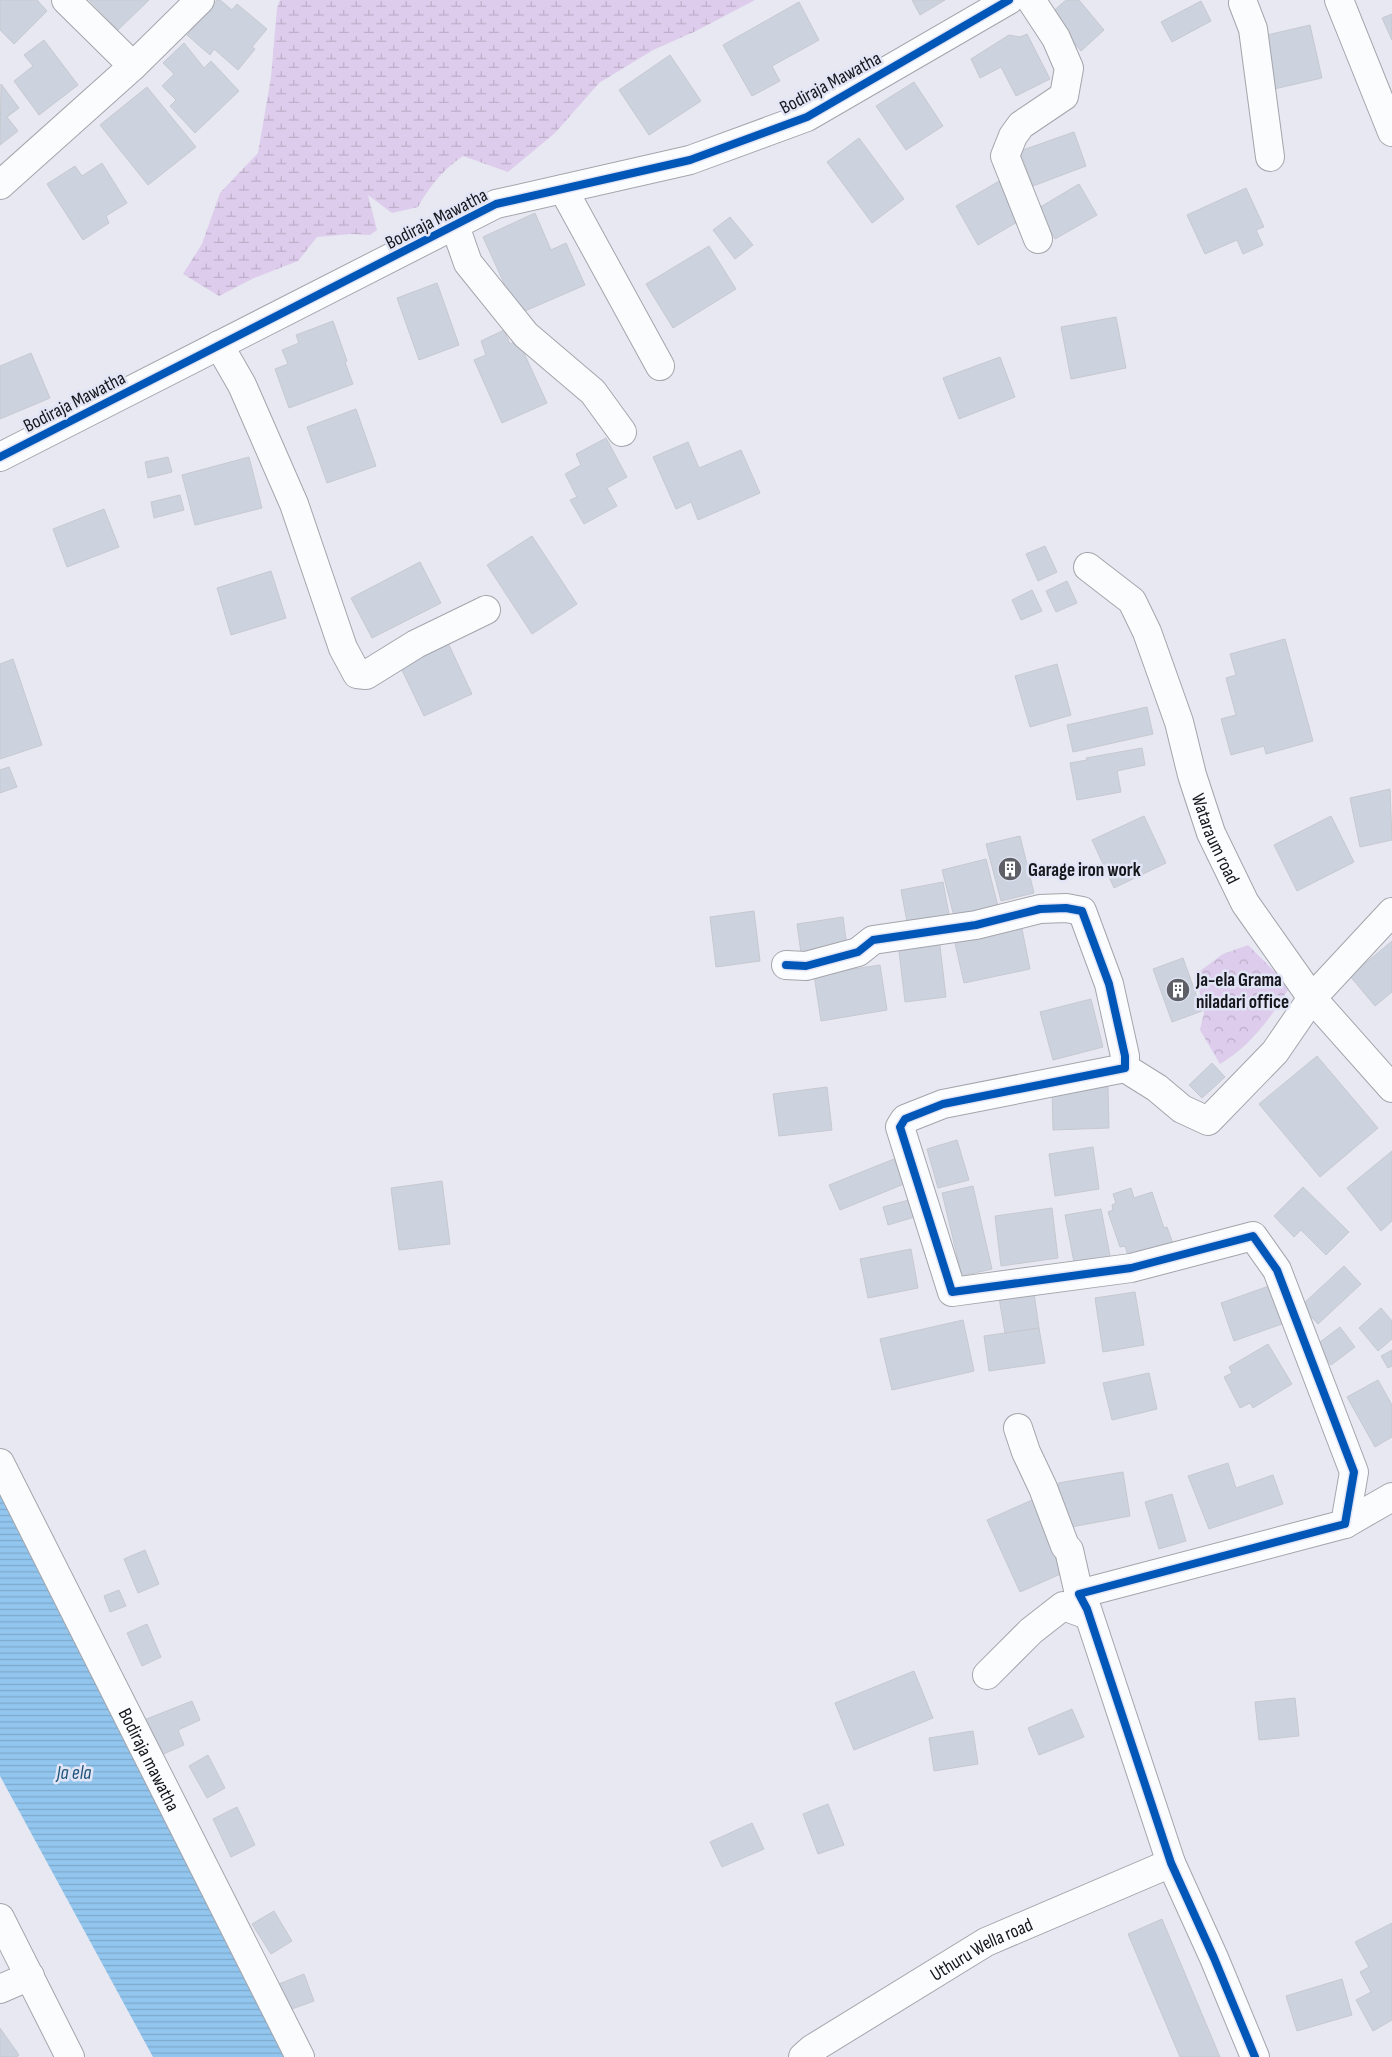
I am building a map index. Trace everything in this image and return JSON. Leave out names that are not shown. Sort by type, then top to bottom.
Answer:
[{"type":"street","points":[[66,0],[133,66]]},
{"type":"street","points":[[0,185],[133,66],[200,0]]},
{"type":"street","name":"Bodiraja Mawatha","points":[[0,457],[496,204],[690,160],[807,117],[1008,0]]},
{"type":"street","points":[[1031,0],[1038,14],[1056,38],[1069,68],[1064,96],[1021,125],[1013,136],[1005,156],[1038,239]]},
{"type":"street","points":[[1339,0],[1392,132]]},
{"type":"street","points":[[1245,1],[1253,29],[1270,157]]},
{"type":"street","points":[[563,189],[660,366]]},
{"type":"street","points":[[456,226],[468,263],[526,335],[593,392],[622,432]]},
{"type":"street","points":[[219,345],[242,385],[294,504],[343,648],[357,674],[366,675],[416,644],[486,610]]},
{"type":"street","name":"Wataraum road","points":[[1088,567],[1132,602],[1147,632],[1179,722],[1192,774],[1211,833],[1245,903],[1312,998],[1392,1088]]},
{"type":"street","points":[[786,965],[806,966],[858,952],[873,940],[976,925],[1040,909],[1066,908],[1082,910],[1109,984],[1125,1056],[1125,1068]]},
{"type":"street","points":[[1345,1524],[1354,1472],[1277,1270],[1253,1236],[1131,1268],[952,1292],[900,1127],[905,1119],[943,1104],[1125,1068],[1157,1088],[1182,1109],[1208,1121],[1275,1052],[1312,998],[1392,912]]},
{"type":"street","points":[[1018,1428],[1065,1546],[1069,1550],[1083,1604],[1171,1863],[1214,1958],[1255,2057]]},
{"type":"street","name":"Bodiraja mawatha","points":[[0,1463],[300,2057]]},
{"type":"street","points":[[987,1675],[1031,1631],[1064,1606],[1083,1604],[1345,1524],[1392,1497]]},
{"type":"street","name":"Uthuru Wella road","points":[[802,2057],[986,1942],[1171,1863]]},
{"type":"street","points":[[0,1918],[70,2057]]},
{"type":"street","points":[[0,1989],[30,1976]]},
{"type":"green space","points":[[280,0],[755,0],[696,31],[653,50],[599,83],[555,133],[508,172],[463,156],[438,178],[418,207],[392,213],[368,195],[377,230],[370,235],[351,234],[317,237],[298,261],[254,278],[219,296],[183,274],[202,244],[220,193],[258,153],[271,77],[277,8]]},
{"type":"green space","points":[[1248,945],[1290,987],[1268,1020],[1251,1040],[1220,1064],[1200,1030],[1204,1013],[1197,980],[1200,971],[1223,954]]},
{"type":"water","name":"Ja ela","points":[[0,1489],[289,2057],[153,2057],[0,1776]]},
{"type":"building","points":[[0,0],[37,0],[47,11],[14,44],[0,30]]},
{"type":"building","points":[[89,0],[149,0],[118,30]]},
{"type":"building","points":[[217,0],[220,0],[232,10],[237,4],[267,29],[252,47],[255,49],[238,70],[214,49],[210,55],[187,35]]},
{"type":"building","points":[[912,0],[945,0],[920,15]]},
{"type":"building","points":[[1066,0],[1079,0],[1104,30],[1081,51],[1050,14]]},
{"type":"building","points":[[1201,1],[1211,21],[1172,42],[1161,22]]},
{"type":"building","points":[[799,2],[819,40],[772,66],[780,81],[752,96],[723,45]]},
{"type":"building","points":[[1392,14],[1392,40],[1382,18]]},
{"type":"building","points":[[1310,25],[1322,78],[1274,89],[1263,36]]},
{"type":"building","points":[[1027,34],[1050,79],[1016,96],[1001,67],[980,78],[971,59],[1009,35],[1020,37]]},
{"type":"building","points":[[44,40],[78,85],[39,115],[14,81],[33,66],[24,55]]},
{"type":"building","points":[[184,43],[204,68],[211,61],[239,91],[195,133],[170,106],[176,100],[162,86],[174,74],[163,63]]},
{"type":"building","points":[[670,55],[701,101],[649,135],[619,90]]},
{"type":"building","points":[[914,82],[943,126],[906,150],[876,106]]},
{"type":"building","points":[[1,84],[19,108],[7,117],[18,131],[0,145]]},
{"type":"building","points":[[147,87],[196,147],[148,185],[100,125]]},
{"type":"building","points":[[1074,132],[1086,166],[1033,186],[1020,151]]},
{"type":"building","points":[[859,138],[904,199],[872,223],[827,162]]},
{"type":"building","points":[[102,163],[127,203],[106,216],[109,223],[83,240],[47,184],[75,166],[82,176]]},
{"type":"building","points":[[1001,180],[1024,218],[978,245],[956,206]]},
{"type":"building","points":[[1079,184],[1097,215],[1055,239],[1037,209]]},
{"type":"building","points":[[1246,188],[1264,227],[1256,230],[1263,245],[1243,254],[1237,240],[1205,254],[1187,215]]},
{"type":"building","points":[[535,213],[551,250],[566,243],[585,285],[518,314],[483,237]]},
{"type":"building","points":[[730,217],[753,245],[735,259],[713,230]]},
{"type":"building","points":[[709,246],[736,289],[673,328],[646,284]]},
{"type":"building","points":[[437,283],[459,345],[419,360],[397,298]]},
{"type":"building","points":[[1116,317],[1126,368],[1071,379],[1061,327]]},
{"type":"building","points":[[333,321],[353,384],[289,408],[275,369],[288,364],[282,350],[299,343],[296,335]]},
{"type":"building","points":[[504,330],[510,344],[518,340],[547,403],[502,423],[474,360],[486,355],[481,341]]},
{"type":"building","points":[[31,353],[50,398],[0,419],[0,366]]},
{"type":"building","points":[[1000,357],[1015,397],[959,419],[943,378]]},
{"type":"building","points":[[356,409],[376,466],[327,483],[307,427]]},
{"type":"building","points":[[606,438],[627,477],[607,488],[617,506],[584,524],[570,500],[577,497],[565,474],[581,465],[576,454]]},
{"type":"building","points":[[688,442],[699,468],[741,450],[760,493],[698,520],[691,502],[676,509],[653,457]]},
{"type":"building","points":[[168,457],[172,472],[148,478],[145,462]]},
{"type":"building","points":[[249,457],[262,508],[195,525],[182,475]]},
{"type":"building","points":[[180,495],[184,510],[154,518],[151,502]]},
{"type":"building","points":[[104,509],[119,547],[67,567],[53,529]]},
{"type":"building","points":[[532,536],[577,604],[532,634],[487,565]]},
{"type":"building","points":[[1045,546],[1057,572],[1038,581],[1026,554]]},
{"type":"building","points":[[420,562],[441,603],[372,638],[351,598]]},
{"type":"building","points":[[271,571],[286,618],[231,635],[217,588]]},
{"type":"building","points":[[1067,581],[1077,603],[1056,612],[1046,591]]},
{"type":"building","points":[[1032,590],[1042,611],[1021,620],[1012,600]]},
{"type":"building","points":[[1285,639],[1313,741],[1266,754],[1264,746],[1231,755],[1221,719],[1236,715],[1226,678],[1236,675],[1230,654]]},
{"type":"building","points":[[448,643],[472,694],[424,716],[400,666]]},
{"type":"building","points":[[13,659],[42,745],[0,759],[0,664]]},
{"type":"building","points":[[1057,664],[1071,715],[1030,727],[1015,676]]},
{"type":"building","points":[[1147,707],[1153,734],[1073,752],[1067,725]]},
{"type":"building","points":[[1142,748],[1145,765],[1117,771],[1121,792],[1077,800],[1070,763],[1087,760],[1086,758]]},
{"type":"building","points":[[9,767],[17,787],[0,793],[0,770]]},
{"type":"building","points":[[1390,789],[1392,840],[1360,847],[1350,798]]},
{"type":"building","points":[[1144,816],[1166,863],[1114,888],[1092,840]]},
{"type":"building","points":[[1331,816],[1354,862],[1297,891],[1274,845]]},
{"type":"building","name":"Garage iron work","points":[[1020,836],[1034,893],[1001,901],[986,844]]},
{"type":"building","points":[[986,859],[999,910],[955,920],[942,870]]},
{"type":"building","points":[[943,882],[950,920],[908,927],[901,890]]},
{"type":"building","points":[[754,911],[760,961],[716,967],[710,917]]},
{"type":"building","points":[[843,917],[847,947],[801,953],[797,924]]},
{"type":"building","points":[[1021,924],[1030,969],[964,983],[954,939]]},
{"type":"building","points":[[939,938],[946,997],[905,1002],[898,943]]},
{"type":"building","points":[[1392,941],[1392,992],[1375,1006],[1350,976]]},
{"type":"building","name":"Ja-ela Grama niladari office","points":[[1183,958],[1202,1011],[1172,1022],[1153,969]]},
{"type":"building","points":[[880,965],[887,1010],[821,1021],[814,975]]},
{"type":"building","points":[[1091,999],[1103,1047],[1053,1060],[1040,1012]]},
{"type":"building","points":[[1317,1056],[1378,1128],[1320,1177],[1259,1104]]},
{"type":"building","points":[[1212,1063],[1225,1077],[1202,1098],[1189,1085]]},
{"type":"building","points":[[827,1087],[832,1130],[779,1136],[773,1094]]},
{"type":"building","points":[[1108,1087],[1109,1128],[1053,1130],[1052,1089]]},
{"type":"building","points":[[957,1140],[969,1180],[938,1188],[927,1149]]},
{"type":"building","points":[[1093,1147],[1099,1189],[1055,1196],[1049,1154]]},
{"type":"building","points":[[1392,1151],[1392,1221],[1381,1231],[1347,1188]]},
{"type":"building","points":[[894,1159],[904,1184],[840,1210],[829,1185]]},
{"type":"building","points":[[442,1181],[450,1244],[399,1250],[391,1188]]},
{"type":"building","points":[[973,1186],[992,1269],[962,1276],[942,1193]]},
{"type":"building","points":[[1303,1187],[1349,1232],[1326,1255],[1301,1230],[1294,1237],[1274,1216]]},
{"type":"building","points":[[1131,1188],[1134,1198],[1152,1192],[1164,1228],[1167,1227],[1176,1252],[1130,1262],[1125,1246],[1120,1247],[1108,1212],[1113,1210],[1112,1205],[1116,1203],[1113,1194]]},
{"type":"building","points":[[916,1198],[921,1215],[888,1225],[883,1207]]},
{"type":"building","points":[[1052,1208],[1058,1258],[1001,1266],[995,1216]]},
{"type":"building","points":[[1101,1209],[1111,1261],[1075,1268],[1065,1215]]},
{"type":"building","points":[[911,1249],[918,1288],[868,1298],[860,1259]]},
{"type":"building","points":[[1344,1266],[1361,1284],[1318,1324],[1301,1306]]},
{"type":"building","points":[[1033,1286],[1039,1328],[1005,1333],[998,1292]]},
{"type":"building","points":[[1269,1286],[1282,1324],[1234,1341],[1221,1303]]},
{"type":"building","points":[[1135,1292],[1144,1345],[1103,1352],[1095,1298]]},
{"type":"building","points":[[1381,1308],[1392,1321],[1392,1339],[1378,1351],[1359,1328]]},
{"type":"building","points":[[963,1320],[974,1371],[892,1390],[880,1339]]},
{"type":"building","points":[[1340,1327],[1355,1347],[1331,1365],[1316,1345]]},
{"type":"building","points":[[1039,1328],[1045,1363],[989,1371],[984,1336]]},
{"type":"building","points":[[1268,1344],[1292,1384],[1253,1408],[1250,1403],[1240,1408],[1224,1377],[1232,1373],[1229,1367]]},
{"type":"building","points":[[1392,1350],[1392,1366],[1388,1368],[1381,1356]]},
{"type":"building","points":[[1149,1373],[1157,1409],[1112,1420],[1103,1383]]},
{"type":"building","points":[[1378,1380],[1392,1405],[1392,1437],[1375,1447],[1347,1397]]},
{"type":"building","points":[[1228,1463],[1236,1488],[1273,1475],[1283,1504],[1209,1529],[1188,1476]]},
{"type":"building","points":[[1123,1472],[1130,1516],[1066,1528],[1058,1483]]},
{"type":"building","points":[[1172,1494],[1186,1541],[1159,1549],[1145,1502]]},
{"type":"building","points":[[1032,1500],[1065,1572],[1020,1592],[987,1520]]},
{"type":"building","points":[[145,1550],[159,1584],[138,1593],[124,1559]]},
{"type":"building","points":[[119,1590],[126,1606],[110,1612],[104,1596]]},
{"type":"building","points":[[147,1624],[161,1657],[142,1666],[127,1633]]},
{"type":"building","points":[[914,1671],[933,1718],[854,1750],[835,1703]]},
{"type":"building","points":[[1295,1698],[1299,1736],[1259,1740],[1255,1702]]},
{"type":"building","points":[[192,1701],[200,1720],[178,1730],[184,1745],[159,1756],[144,1720]]},
{"type":"building","points":[[1072,1709],[1084,1737],[1039,1755],[1028,1728]]},
{"type":"building","points":[[973,1731],[978,1764],[934,1771],[929,1738]]},
{"type":"building","points":[[208,1755],[225,1788],[207,1798],[189,1766]]},
{"type":"building","points":[[828,1804],[844,1845],[818,1854],[803,1814]]},
{"type":"building","points":[[237,1807],[255,1845],[231,1857],[213,1819]]},
{"type":"building","points":[[752,1823],[764,1849],[722,1867],[710,1842]]},
{"type":"building","points":[[274,1911],[292,1941],[271,1954],[252,1924]]},
{"type":"building","points":[[1162,1919],[1220,2057],[1180,2057],[1128,1934]]},
{"type":"building","points":[[1392,1923],[1392,2020],[1373,2031],[1356,2000],[1371,1992],[1360,1972],[1369,1967],[1355,1942]]},
{"type":"building","points":[[304,1974],[314,2001],[289,2010],[279,1984]]},
{"type":"building","points":[[1342,1979],[1352,2015],[1297,2031],[1286,1996]]},
{"type":"building","points":[[0,2028],[19,2055],[17,2057],[0,2057]]},
{"type":"cycle path","points":[[0,457],[496,204],[690,160],[807,117],[1009,0]]},
{"type":"cycle path","points":[[786,965],[806,966],[858,952],[873,940],[976,925],[1040,909],[1066,908],[1082,911],[1109,984],[1125,1056],[1125,1068],[943,1104],[905,1119],[900,1127],[952,1292],[1131,1268],[1253,1236],[1277,1270],[1354,1472],[1345,1524],[1079,1594],[1087,1609],[1171,1863],[1214,1958],[1255,2057]]},
{"type":"place","name":"Garage iron work","points":[[1010,869]]},
{"type":"place","name":"Ja-ela Grama niladari office","points":[[1178,990]]}]
